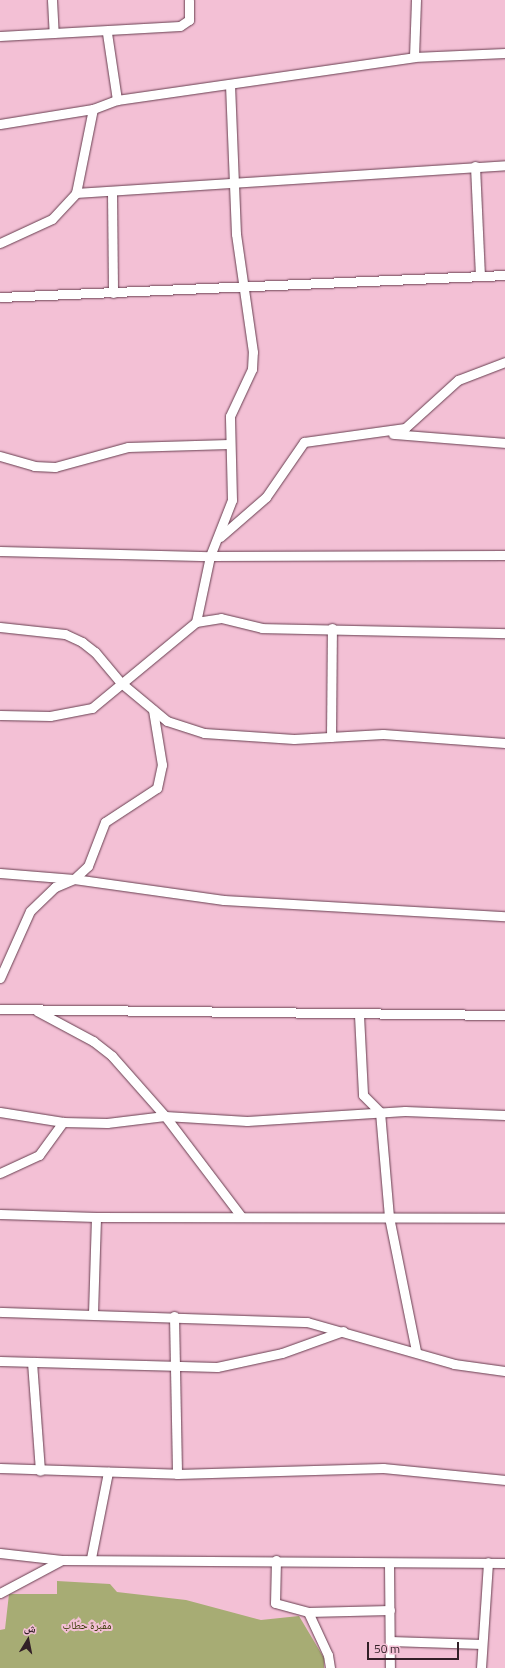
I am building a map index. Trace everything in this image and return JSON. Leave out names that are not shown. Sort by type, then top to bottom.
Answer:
[{"type":"street","points":[[52,0],[54,33]]},
{"type":"street","points":[[0,36],[54,33],[107,33],[180,26],[189,20],[189,0]]},
{"type":"street","points":[[414,57],[416,0]]},
{"type":"street","points":[[107,33],[117,100]]},
{"type":"street","points":[[0,124],[93,109],[117,100],[230,85],[414,57],[505,53]]},
{"type":"street","points":[[196,622],[210,556],[232,500],[228,444],[230,416],[252,364],[245,286],[232,186],[230,85]]},
{"type":"street","points":[[0,243],[52,220],[76,193],[93,109]]},
{"type":"street","points":[[76,193],[112,193],[232,186],[475,166],[505,165]]},
{"type":"street","points":[[475,166],[480,276]]},
{"type":"street","points":[[112,193],[113,293]]},
{"type":"street","points":[[0,297],[505,275]]},
{"type":"street","points":[[385,434],[416,421],[458,380],[505,362]]},
{"type":"street","points":[[217,538],[266,497],[304,442],[385,434],[505,443]]},
{"type":"street","points":[[0,456],[26,465],[55,466],[134,446],[228,444]]},
{"type":"street","points":[[0,550],[210,556],[505,555]]},
{"type":"street","points":[[0,715],[50,716],[92,708],[120,682],[196,622],[233,618],[262,628],[332,628],[505,633]]},
{"type":"street","points":[[0,627],[65,634],[82,642],[96,652],[120,682],[167,721],[204,733],[294,739],[383,734],[505,743]]},
{"type":"street","points":[[331,737],[332,628]]},
{"type":"street","points":[[0,978],[30,911],[55,887],[74,879],[88,866],[105,822],[157,788],[162,765],[153,710]]},
{"type":"street","points":[[0,873],[74,879],[224,900],[505,916]]},
{"type":"street","points":[[0,1009],[505,1015]]},
{"type":"street","points":[[35,1010],[93,1041],[112,1056],[165,1116],[241,1216]]},
{"type":"street","points":[[359,1014],[363,1096],[380,1112],[389,1217],[416,1351]]},
{"type":"street","points":[[0,1112],[63,1122],[107,1123],[165,1116],[247,1121],[380,1112],[505,1115]]},
{"type":"street","points":[[0,1173],[39,1155],[63,1122]]},
{"type":"street","points":[[0,1214],[96,1217],[241,1216],[505,1218]]},
{"type":"street","points":[[93,1313],[96,1217]]},
{"type":"street","points":[[0,1312],[93,1313],[308,1322],[416,1351],[454,1364],[505,1371]]},
{"type":"street","points":[[174,1316],[172,1367],[177,1474]]},
{"type":"street","points":[[0,1361],[172,1367],[217,1367],[248,1362],[343,1331]]},
{"type":"street","points":[[32,1362],[40,1471]]},
{"type":"street","points":[[0,1468],[40,1471],[177,1474],[383,1468],[505,1480]]},
{"type":"street","points":[[91,1558],[108,1472]]},
{"type":"street","points":[[0,1554],[62,1560],[91,1558],[276,1560],[389,1564],[505,1562]]},
{"type":"street","points":[[0,1593],[62,1560]]},
{"type":"street","points":[[276,1560],[275,1603],[308,1612],[390,1610]]},
{"type":"street","points":[[481,1668],[488,1562]]},
{"type":"street","points":[[389,1564],[390,1668]]},
{"type":"street","points":[[308,1612],[328,1655],[330,1668]]},
{"type":"street","points":[[390,1641],[482,1644]]},
{"type":"green space","name":"مقبرة حطّاب","points":[[57,1581],[110,1584],[117,1592],[186,1600],[261,1620],[299,1616],[324,1658],[324,1668],[0,1668],[0,1630],[5,1629],[9,1594],[57,1594]]}]
